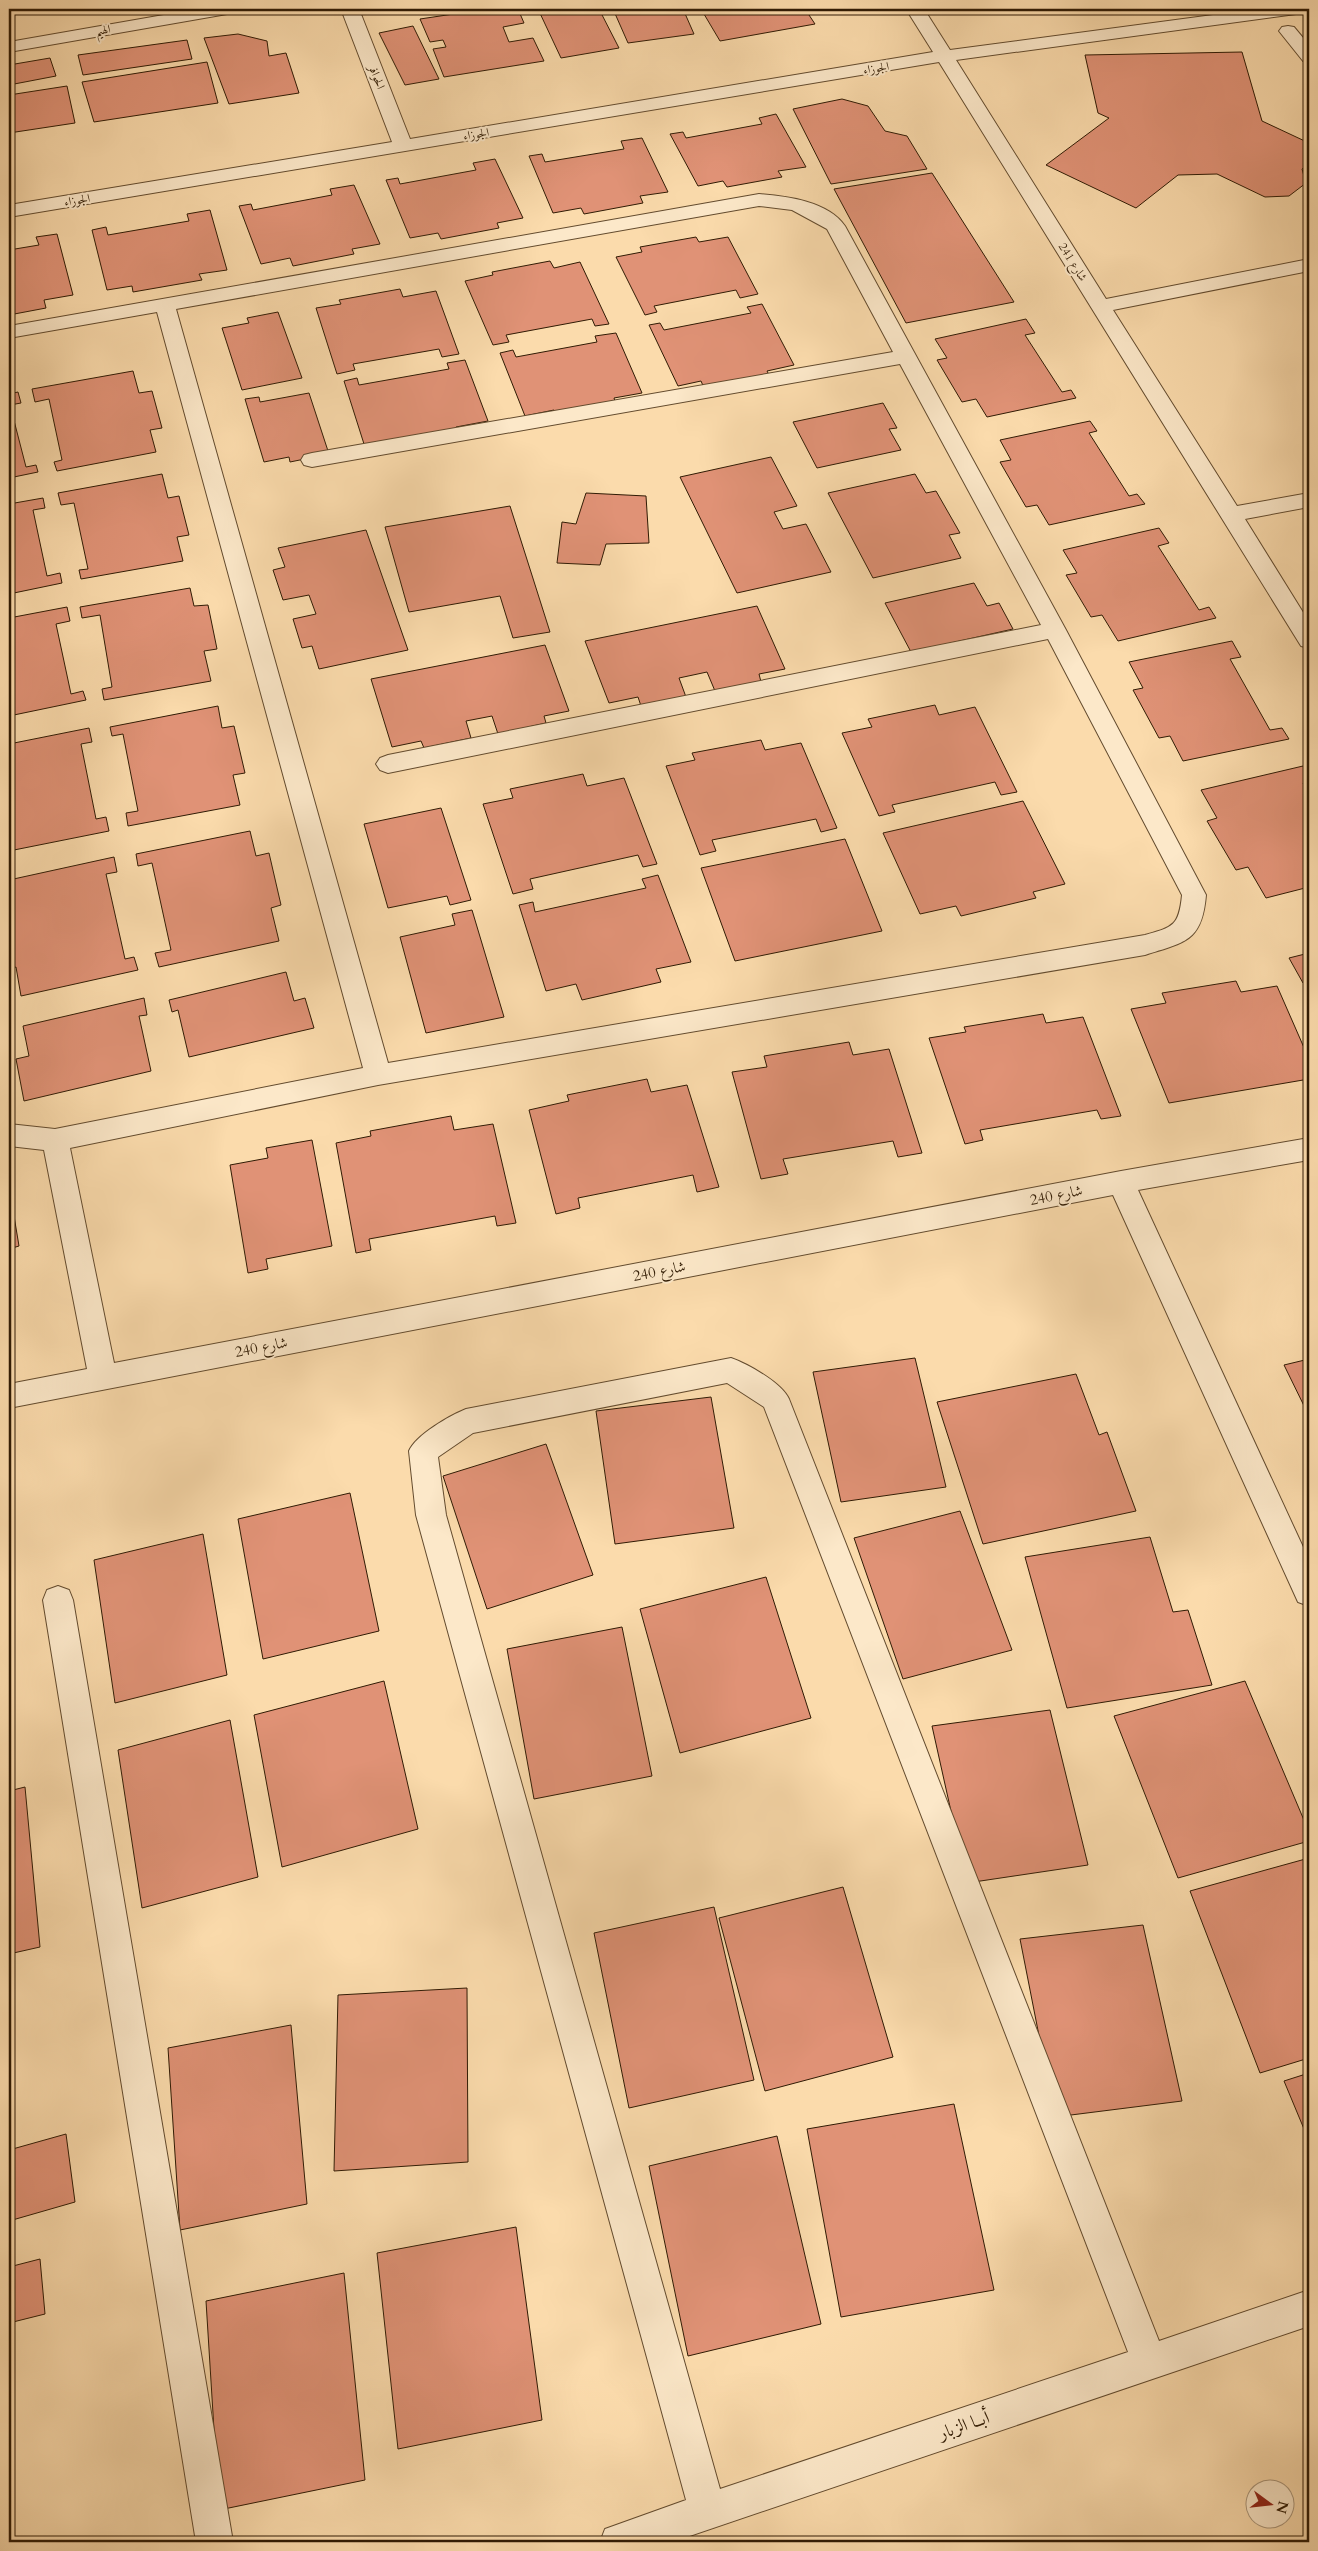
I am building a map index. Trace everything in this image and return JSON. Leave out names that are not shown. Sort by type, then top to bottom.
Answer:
[{"type":"street","name":"الهيم","points":[[9,46],[227,9]]},
{"type":"street","name":"الحوافر","points":[[350,9],[403,146]]},
{"type":"street","name":"شارع 241","points":[[915,9],[1309,640]]},
{"type":"street","name":"الجوزاء","points":[[9,211],[944,56],[1296,9]]},
{"type":"street","points":[[1288,31],[1309,58]]},
{"type":"street","points":[[9,332],[749,202],[781,201],[803,206],[821,215],[835,226],[1055,630],[1194,895],[1192,918],[1177,935],[1145,945],[378,1075],[55,1140],[20,1138],[9,1134]]},
{"type":"street","points":[[1100,306],[1309,265]]},
{"type":"street","points":[[165,304],[378,1075]]},
{"type":"street","points":[[312,460],[906,356]]},
{"type":"street","points":[[1230,515],[1309,500]]},
{"type":"street","points":[[388,764],[1055,630]]},
{"type":"street","points":[[55,1140],[103,1378]]},
{"type":"street","name":"شارع 240","points":[[9,1396],[1121,1182],[1309,1149]]},
{"type":"street","points":[[1121,1182],[1309,1592]]},
{"type":"street","points":[[708,2512],[431,1515],[423,1451],[466,1422],[731,1370],[775,1399],[1150,2363]]},
{"type":"street","points":[[58,1600],[216,2542]]},
{"type":"street","name":"أبــا الزبار","points":[[618,2542],[1309,2308]]},
{"type":"building","points":[[487,9],[518,9],[524,23],[503,27],[509,42],[533,38],[544,61],[444,77],[433,49],[446,47],[443,40],[430,42],[420,19]]},
{"type":"building","points":[[538,9],[599,9],[619,48],[561,58]]},
{"type":"building","points":[[613,9],[683,9],[694,34],[628,43]]},
{"type":"building","points":[[701,9],[805,9],[815,24],[720,41]]},
{"type":"building","points":[[413,26],[439,79],[405,85],[379,33]]},
{"type":"building","points":[[238,34],[267,41],[269,56],[286,53],[299,93],[229,104],[204,38]]},
{"type":"building","points":[[187,40],[192,59],[83,75],[78,55]]},
{"type":"building","points":[[1242,52],[1262,121],[1309,143],[1309,164],[1302,169],[1306,183],[1289,196],[1265,197],[1217,174],[1178,175],[1136,208],[1046,165],[1109,118],[1098,113],[1085,55]]},
{"type":"building","points":[[50,58],[56,76],[9,85],[9,65]]},
{"type":"building","points":[[207,62],[218,103],[94,122],[82,82]]},
{"type":"building","points":[[67,86],[75,123],[9,133],[9,95]]},
{"type":"building","points":[[842,99],[868,106],[885,131],[907,136],[927,169],[831,184],[793,109]]},
{"type":"building","points":[[776,114],[806,167],[778,171],[782,177],[727,187],[723,181],[698,186],[670,134],[683,132],[686,138],[762,124],[759,118]]},
{"type":"building","points":[[642,138],[668,192],[640,196],[643,203],[584,214],[581,208],[553,213],[529,156],[542,154],[545,162],[624,149],[621,141]]},
{"type":"building","points":[[495,159],[523,218],[497,223],[499,228],[441,239],[438,233],[410,238],[386,180],[398,178],[400,184],[476,170],[473,163]]},
{"type":"building","points":[[932,173],[1014,302],[906,323],[834,189]]},
{"type":"building","points":[[354,185],[380,244],[352,249],[354,254],[293,266],[290,258],[261,264],[239,206],[251,204],[253,210],[332,195],[330,189]]},
{"type":"building","points":[[210,210],[227,270],[199,274],[202,280],[133,292],[132,286],[107,290],[92,230],[106,227],[108,235],[189,221],[187,214]]},
{"type":"building","points":[[57,234],[73,295],[44,300],[46,308],[9,315],[9,250],[39,245],[36,237]]},
{"type":"building","points":[[696,237],[699,242],[728,237],[758,294],[740,298],[736,290],[654,306],[657,312],[645,315],[616,257],[642,252],[640,247]]},
{"type":"building","points":[[550,261],[554,268],[580,262],[609,324],[595,326],[592,319],[506,335],[509,342],[493,345],[465,281],[493,275],[492,272]]},
{"type":"building","points":[[400,289],[403,297],[436,291],[459,354],[442,357],[439,349],[353,364],[355,370],[337,374],[316,308],[341,304],[339,300]]},
{"type":"building","points":[[762,304],[794,365],[767,371],[769,375],[704,388],[701,381],[678,386],[649,325],[660,323],[664,330],[751,313],[747,307]]},
{"type":"building","points":[[278,312],[302,378],[242,390],[222,328],[249,323],[247,318]]},
{"type":"building","points":[[1026,319],[1035,333],[1025,335],[1062,392],[1071,390],[1076,398],[987,417],[976,399],[962,402],[937,360],[947,358],[935,339]]},
{"type":"building","points":[[616,333],[642,393],[614,398],[616,404],[555,415],[554,410],[525,416],[500,353],[513,350],[516,357],[597,342],[595,336]]},
{"type":"building","points":[[465,360],[488,421],[456,427],[458,432],[364,444],[344,381],[357,378],[359,385],[449,369],[447,363]]},
{"type":"building","points":[[133,371],[139,393],[152,391],[162,428],[150,430],[156,452],[57,471],[54,462],[62,460],[49,399],[35,402],[32,389]]},
{"type":"building","points":[[18,392],[21,403],[10,405],[26,467],[36,465],[38,472],[9,478],[9,394]]},
{"type":"building","points":[[309,393],[329,454],[290,462],[289,457],[264,462],[245,399],[259,397],[260,402]]},
{"type":"building","points":[[883,403],[897,428],[889,429],[901,450],[817,468],[793,422]]},
{"type":"building","points":[[1090,421],[1097,431],[1089,433],[1129,496],[1137,494],[1145,504],[1049,525],[1037,505],[1026,507],[1000,462],[1011,460],[1000,440]]},
{"type":"building","points":[[771,457],[797,506],[774,512],[783,529],[806,524],[831,572],[737,593],[680,477]]},
{"type":"building","points":[[162,474],[168,498],[179,496],[189,535],[177,537],[183,561],[81,579],[79,570],[88,569],[74,503],[61,505],[58,493]]},
{"type":"building","points":[[915,474],[926,493],[936,491],[960,533],[949,535],[961,558],[873,578],[828,493]]},
{"type":"building","points":[[586,493],[646,496],[649,543],[606,544],[600,565],[557,563],[562,522],[576,524]]},
{"type":"building","points":[[43,498],[45,508],[33,510],[47,576],[60,573],[62,583],[9,594],[9,504]]},
{"type":"building","points":[[510,506],[550,632],[513,638],[500,596],[409,612],[385,527]]},
{"type":"building","points":[[1159,528],[1169,543],[1158,546],[1199,610],[1209,607],[1216,618],[1118,641],[1102,615],[1091,617],[1066,575],[1077,573],[1063,550]]},
{"type":"building","points":[[366,530],[408,650],[319,669],[312,646],[302,648],[293,619],[316,614],[309,595],[283,600],[273,570],[285,567],[278,548]]},
{"type":"building","points":[[974,583],[987,606],[999,603],[1013,629],[911,652],[885,603]]},
{"type":"building","points":[[190,588],[194,606],[208,605],[217,649],[204,651],[211,681],[104,700],[102,689],[112,687],[100,615],[82,618],[80,607]]},
{"type":"building","points":[[757,606],[785,669],[759,674],[761,682],[715,691],[707,672],[679,678],[686,697],[641,706],[638,697],[609,703],[585,641]]},
{"type":"building","points":[[67,607],[70,621],[56,624],[71,694],[83,691],[86,700],[9,716],[9,618]]},
{"type":"building","points":[[1232,641],[1241,657],[1230,659],[1270,730],[1282,728],[1289,739],[1183,761],[1170,736],[1159,738],[1133,690],[1143,688],[1129,662]]},
{"type":"building","points":[[545,645],[569,711],[544,716],[546,723],[498,734],[492,716],[466,721],[471,738],[424,748],[421,741],[392,747],[371,679]]},
{"type":"building","points":[[935,705],[939,715],[975,707],[1017,792],[1001,795],[995,782],[892,805],[895,812],[879,816],[842,733],[872,727],[868,719]]},
{"type":"building","points":[[218,706],[222,728],[234,726],[245,773],[233,775],[240,805],[128,826],[126,813],[138,811],[123,734],[112,736],[110,727]]},
{"type":"building","points":[[89,728],[92,742],[81,744],[96,819],[106,817],[109,831],[9,851],[9,744]]},
{"type":"building","points":[[761,740],[765,750],[801,743],[837,828],[821,832],[816,819],[712,840],[716,851],[700,855],[666,766],[695,760],[692,753]]},
{"type":"building","points":[[1303,766],[1309,776],[1309,781],[1303,783],[1309,793],[1309,887],[1266,898],[1248,867],[1236,870],[1207,821],[1217,818],[1201,790]]},
{"type":"building","points":[[583,774],[587,786],[624,778],[657,864],[643,867],[638,855],[530,879],[533,889],[513,894],[483,804],[513,798],[510,789]]},
{"type":"building","points":[[1023,801],[1065,884],[1033,892],[1036,898],[961,916],[956,906],[920,914],[883,833]]},
{"type":"building","points":[[441,808],[471,900],[450,905],[447,896],[388,908],[364,824]]},
{"type":"building","points":[[250,831],[256,856],[269,853],[281,905],[271,908],[279,941],[159,967],[155,953],[171,950],[152,863],[138,866],[136,854]]},
{"type":"building","points":[[845,839],[882,931],[735,961],[701,868]]},
{"type":"building","points":[[114,857],[117,872],[106,874],[125,959],[134,957],[138,970],[21,996],[16,967],[9,969],[9,880]]},
{"type":"building","points":[[658,875],[691,962],[656,969],[661,982],[582,1000],[576,984],[546,991],[519,905],[533,902],[535,912],[646,888],[642,879]]},
{"type":"building","points":[[472,910],[504,1017],[426,1033],[400,937],[455,925],[452,914]]},
{"type":"building","points":[[1309,953],[1309,982],[1303,983],[1289,958]]},
{"type":"building","points":[[286,972],[294,1001],[305,998],[314,1028],[189,1057],[178,1010],[172,1012],[169,1000]]},
{"type":"building","points":[[1236,981],[1241,992],[1277,986],[1309,1059],[1309,1079],[1169,1103],[1131,1009],[1166,1003],[1162,993]]},
{"type":"building","points":[[144,998],[147,1015],[139,1016],[151,1071],[24,1101],[16,1059],[29,1056],[23,1026]]},
{"type":"building","points":[[1043,1014],[1046,1023],[1083,1017],[1121,1116],[1101,1119],[1097,1110],[980,1130],[983,1140],[965,1144],[929,1038],[966,1032],[964,1027]]},
{"type":"building","points":[[849,1042],[853,1055],[889,1049],[922,1153],[898,1157],[893,1141],[783,1159],[788,1174],[761,1179],[732,1072],[767,1067],[764,1056]]},
{"type":"building","points":[[647,1079],[651,1092],[687,1085],[719,1187],[697,1192],[693,1175],[578,1198],[580,1208],[556,1214],[529,1110],[569,1101],[567,1095]]},
{"type":"building","points":[[451,1116],[454,1130],[493,1124],[516,1223],[497,1226],[495,1216],[369,1239],[371,1250],[356,1253],[336,1143],[371,1136],[370,1131]]},
{"type":"building","points":[[312,1140],[332,1246],[266,1259],[268,1269],[248,1273],[230,1165],[268,1158],[266,1148]]},
{"type":"building","points":[[13,1210],[19,1246],[9,1249],[9,1211]]},
{"type":"building","points":[[9,1260],[13,1286],[9,1287]]},
{"type":"building","points":[[915,1358],[946,1487],[841,1502],[813,1372]]},
{"type":"building","points":[[1309,1359],[1309,1416],[1284,1365]]},
{"type":"building","points":[[1076,1374],[1099,1435],[1107,1432],[1136,1511],[983,1544],[937,1402]]},
{"type":"building","points":[[711,1397],[734,1528],[615,1544],[596,1411]]},
{"type":"building","points":[[546,1444],[593,1575],[487,1609],[443,1476]]},
{"type":"building","points":[[350,1493],[379,1631],[263,1659],[238,1519]]},
{"type":"building","points":[[960,1511],[1012,1650],[903,1679],[854,1538]]},
{"type":"building","points":[[203,1534],[227,1675],[115,1703],[94,1560]]},
{"type":"building","points":[[1150,1537],[1173,1612],[1188,1610],[1212,1685],[1067,1708],[1025,1557]]},
{"type":"building","points":[[766,1577],[811,1718],[680,1753],[640,1609]]},
{"type":"building","points":[[622,1627],[652,1776],[534,1799],[507,1649]]},
{"type":"building","points":[[384,1681],[418,1829],[282,1867],[254,1715]]},
{"type":"building","points":[[1245,1681],[1309,1832],[1309,1841],[1178,1878],[1114,1716]]},
{"type":"building","points":[[9,1694],[13,1747],[9,1748]]},
{"type":"building","points":[[1050,1710],[1088,1865],[967,1883],[932,1726]]},
{"type":"building","points":[[230,1720],[258,1877],[142,1908],[118,1750]]},
{"type":"building","points":[[25,1787],[40,1947],[9,1954],[9,1791]]},
{"type":"building","points":[[1309,1858],[1309,2058],[1260,2073],[1190,1891]]},
{"type":"building","points":[[843,1887],[893,2057],[765,2091],[719,1918]]},
{"type":"building","points":[[714,1907],[754,2080],[629,2108],[594,1933]]},
{"type":"building","points":[[1143,1925],[1182,2101],[1055,2117],[1020,1939]]},
{"type":"building","points":[[467,1988],[468,2162],[334,2171],[338,1995]]},
{"type":"building","points":[[291,2025],[307,2204],[180,2230],[168,2048]]},
{"type":"building","points":[[1309,2073],[1309,2141],[1284,2081]]},
{"type":"building","points":[[954,2104],[994,2290],[841,2317],[807,2129]]},
{"type":"building","points":[[66,2134],[75,2202],[9,2221],[9,2150]]},
{"type":"building","points":[[777,2136],[821,2324],[688,2356],[649,2166]]},
{"type":"building","points":[[516,2227],[542,2420],[398,2449],[377,2253]]},
{"type":"building","points":[[40,2259],[45,2314],[9,2323],[9,2267]]},
{"type":"building","points":[[344,2273],[365,2480],[219,2510],[206,2301]]},
{"type":"building","points":[[9,2344],[12,2388],[9,2389]]}]
